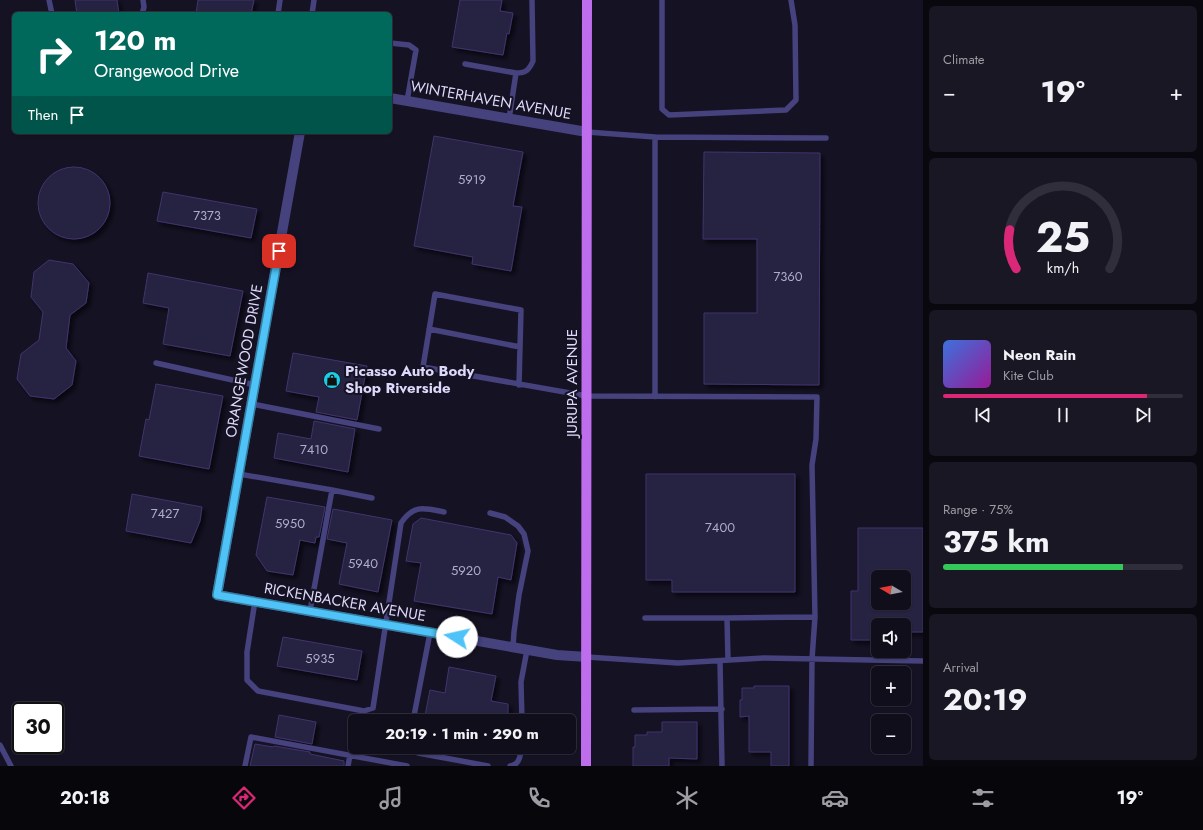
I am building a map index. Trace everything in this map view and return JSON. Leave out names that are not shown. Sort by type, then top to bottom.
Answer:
[{"type":"main road","name":"JURUPA AVENUE","points":[[586,766],[587,0]]},
{"type":"street","name":"WINTERHAVEN AVENUE","points":[[392,98],[587,132]]},
{"type":"street","name":"ORANGEWOOD DRIVE","points":[[217,595],[300,134]]},
{"type":"street","name":"RICKENBACKER AVENUE","points":[[217,595],[527,650],[557,655],[587,657]]},
{"type":"lane","points":[[49,0],[52,12]]},
{"type":"lane","points":[[143,0],[144,7],[143,12]]},
{"type":"lane","points":[[278,12],[280,0]]},
{"type":"lane","points":[[312,12],[314,0]]},
{"type":"lane","points":[[466,64],[516,73],[524,73],[530,69],[533,61],[532,0]]},
{"type":"lane","points":[[662,0],[662,109],[669,115],[786,110],[796,100],[795,25],[791,0]]},
{"type":"lane","points":[[392,43],[409,45],[416,50],[407,101]]},
{"type":"lane","points":[[509,119],[516,73]]},
{"type":"lane","points":[[587,132],[655,137],[826,138]]},
{"type":"lane","points":[[655,137],[655,397]]},
{"type":"lane","points":[[519,385],[521,310],[435,294],[423,367],[519,385],[587,396],[817,397],[816,439],[812,465],[815,617],[812,659],[811,766]]},
{"type":"lane","points":[[429,329],[520,347]]},
{"type":"lane","points":[[156,364],[255,385]]},
{"type":"lane","points":[[252,404],[379,429]]},
{"type":"lane","points":[[239,474],[372,498]]},
{"type":"lane","points":[[310,611],[332,490]]},
{"type":"lane","points":[[255,601],[247,652],[247,680],[258,691],[364,711],[373,708],[401,523],[410,513],[423,507],[444,512]]},
{"type":"lane","points":[[490,513],[505,518],[518,526],[524,534],[528,551],[519,595],[513,647]]},
{"type":"lane","points":[[645,618],[815,617]]},
{"type":"lane","points":[[727,618],[728,660]]},
{"type":"lane","points":[[415,714],[430,632]]},
{"type":"lane","points":[[522,714],[521,682],[527,650]]},
{"type":"lane","points":[[587,657],[678,663],[764,658],[923,661]]},
{"type":"lane","points":[[720,661],[722,766]]},
{"type":"lane","points":[[634,710],[722,709]]},
{"type":"lane","points":[[245,766],[251,737],[407,766]]},
{"type":"lane","points":[[0,745],[11,766]]},
{"type":"lane","points":[[423,754],[488,766]]},
{"type":"lane","points":[[510,766],[514,766],[519,762],[521,754]]},
{"type":"lane","points":[[348,766],[350,755]]},
{"type":"building","points":[[75,0],[117,0],[119,12],[77,12]]},
{"type":"building","points":[[198,0],[254,0],[251,12],[196,12]]},
{"type":"building","points":[[460,0],[502,0],[500,11],[513,13],[509,34],[507,33],[503,55],[452,47]]},
{"type":"building","points":[[434,136],[523,152],[513,206],[522,207],[511,271],[472,264],[473,257],[414,246]]},
{"type":"building","points":[[704,152],[820,153],[819,385],[704,384],[704,313],[757,313],[757,239],[703,239]]},
{"type":"building","points":[[74,167],[94,173],[104,183],[110,203],[104,223],[94,233],[74,239],[54,233],[44,223],[38,203],[44,183],[54,173]]},
{"type":"building","points":[[163,192],[257,209],[251,238],[157,221]]},
{"type":"building","points":[[49,260],[73,264],[89,283],[86,303],[70,315],[66,348],[76,361],[72,385],[54,399],[30,396],[17,379],[21,354],[39,340],[43,312],[31,297],[34,272]]},
{"type":"building","points":[[148,273],[243,291],[230,356],[163,344],[169,308],[143,303]]},
{"type":"building","points":[[293,353],[367,366],[357,420],[316,412],[319,397],[286,391]]},
{"type":"building","points":[[156,384],[223,396],[209,469],[139,456],[146,419],[149,420]]},
{"type":"building","points":[[314,421],[355,429],[348,472],[274,458],[278,433],[311,439]]},
{"type":"building","points":[[646,474],[795,474],[795,592],[672,592],[672,580],[646,580]]},
{"type":"building","points":[[132,494],[202,507],[200,521],[191,543],[126,531]]},
{"type":"building","points":[[267,497],[325,507],[319,537],[316,537],[315,543],[300,540],[293,575],[267,571],[256,555]]},
{"type":"building","points":[[333,509],[392,520],[378,592],[339,584],[347,543],[327,539]]},
{"type":"building","points":[[421,518],[511,535],[517,543],[511,580],[498,577],[492,614],[414,601],[421,563],[406,561],[413,524]]},
{"type":"building","points":[[858,528],[923,528],[923,632],[911,632],[911,618],[871,618],[871,640],[851,640],[851,591],[858,591]]},
{"type":"building","points":[[283,637],[362,651],[357,680],[277,666]]},
{"type":"building","points":[[449,667],[496,676],[491,701],[508,704],[508,714],[425,714],[430,690],[445,693]]},
{"type":"building","points":[[754,686],[789,686],[789,766],[771,766],[771,752],[749,752],[749,716],[740,717],[740,700],[742,700],[742,688],[754,688]]},
{"type":"building","points":[[279,715],[316,722],[312,744],[275,737]]},
{"type":"building","points":[[662,722],[697,722],[697,759],[669,758],[669,766],[633,766],[633,747],[635,747],[635,735],[647,735],[647,732],[662,732]]},
{"type":"building","points":[[255,744],[310,752],[310,754],[344,761],[344,766],[250,766]]},
{"type":"place","name":"Picasso Auto Body Shop Riverside","points":[[332,380]]},
{"type":"route","points":[[279,251],[217,595],[457,637]]}]
